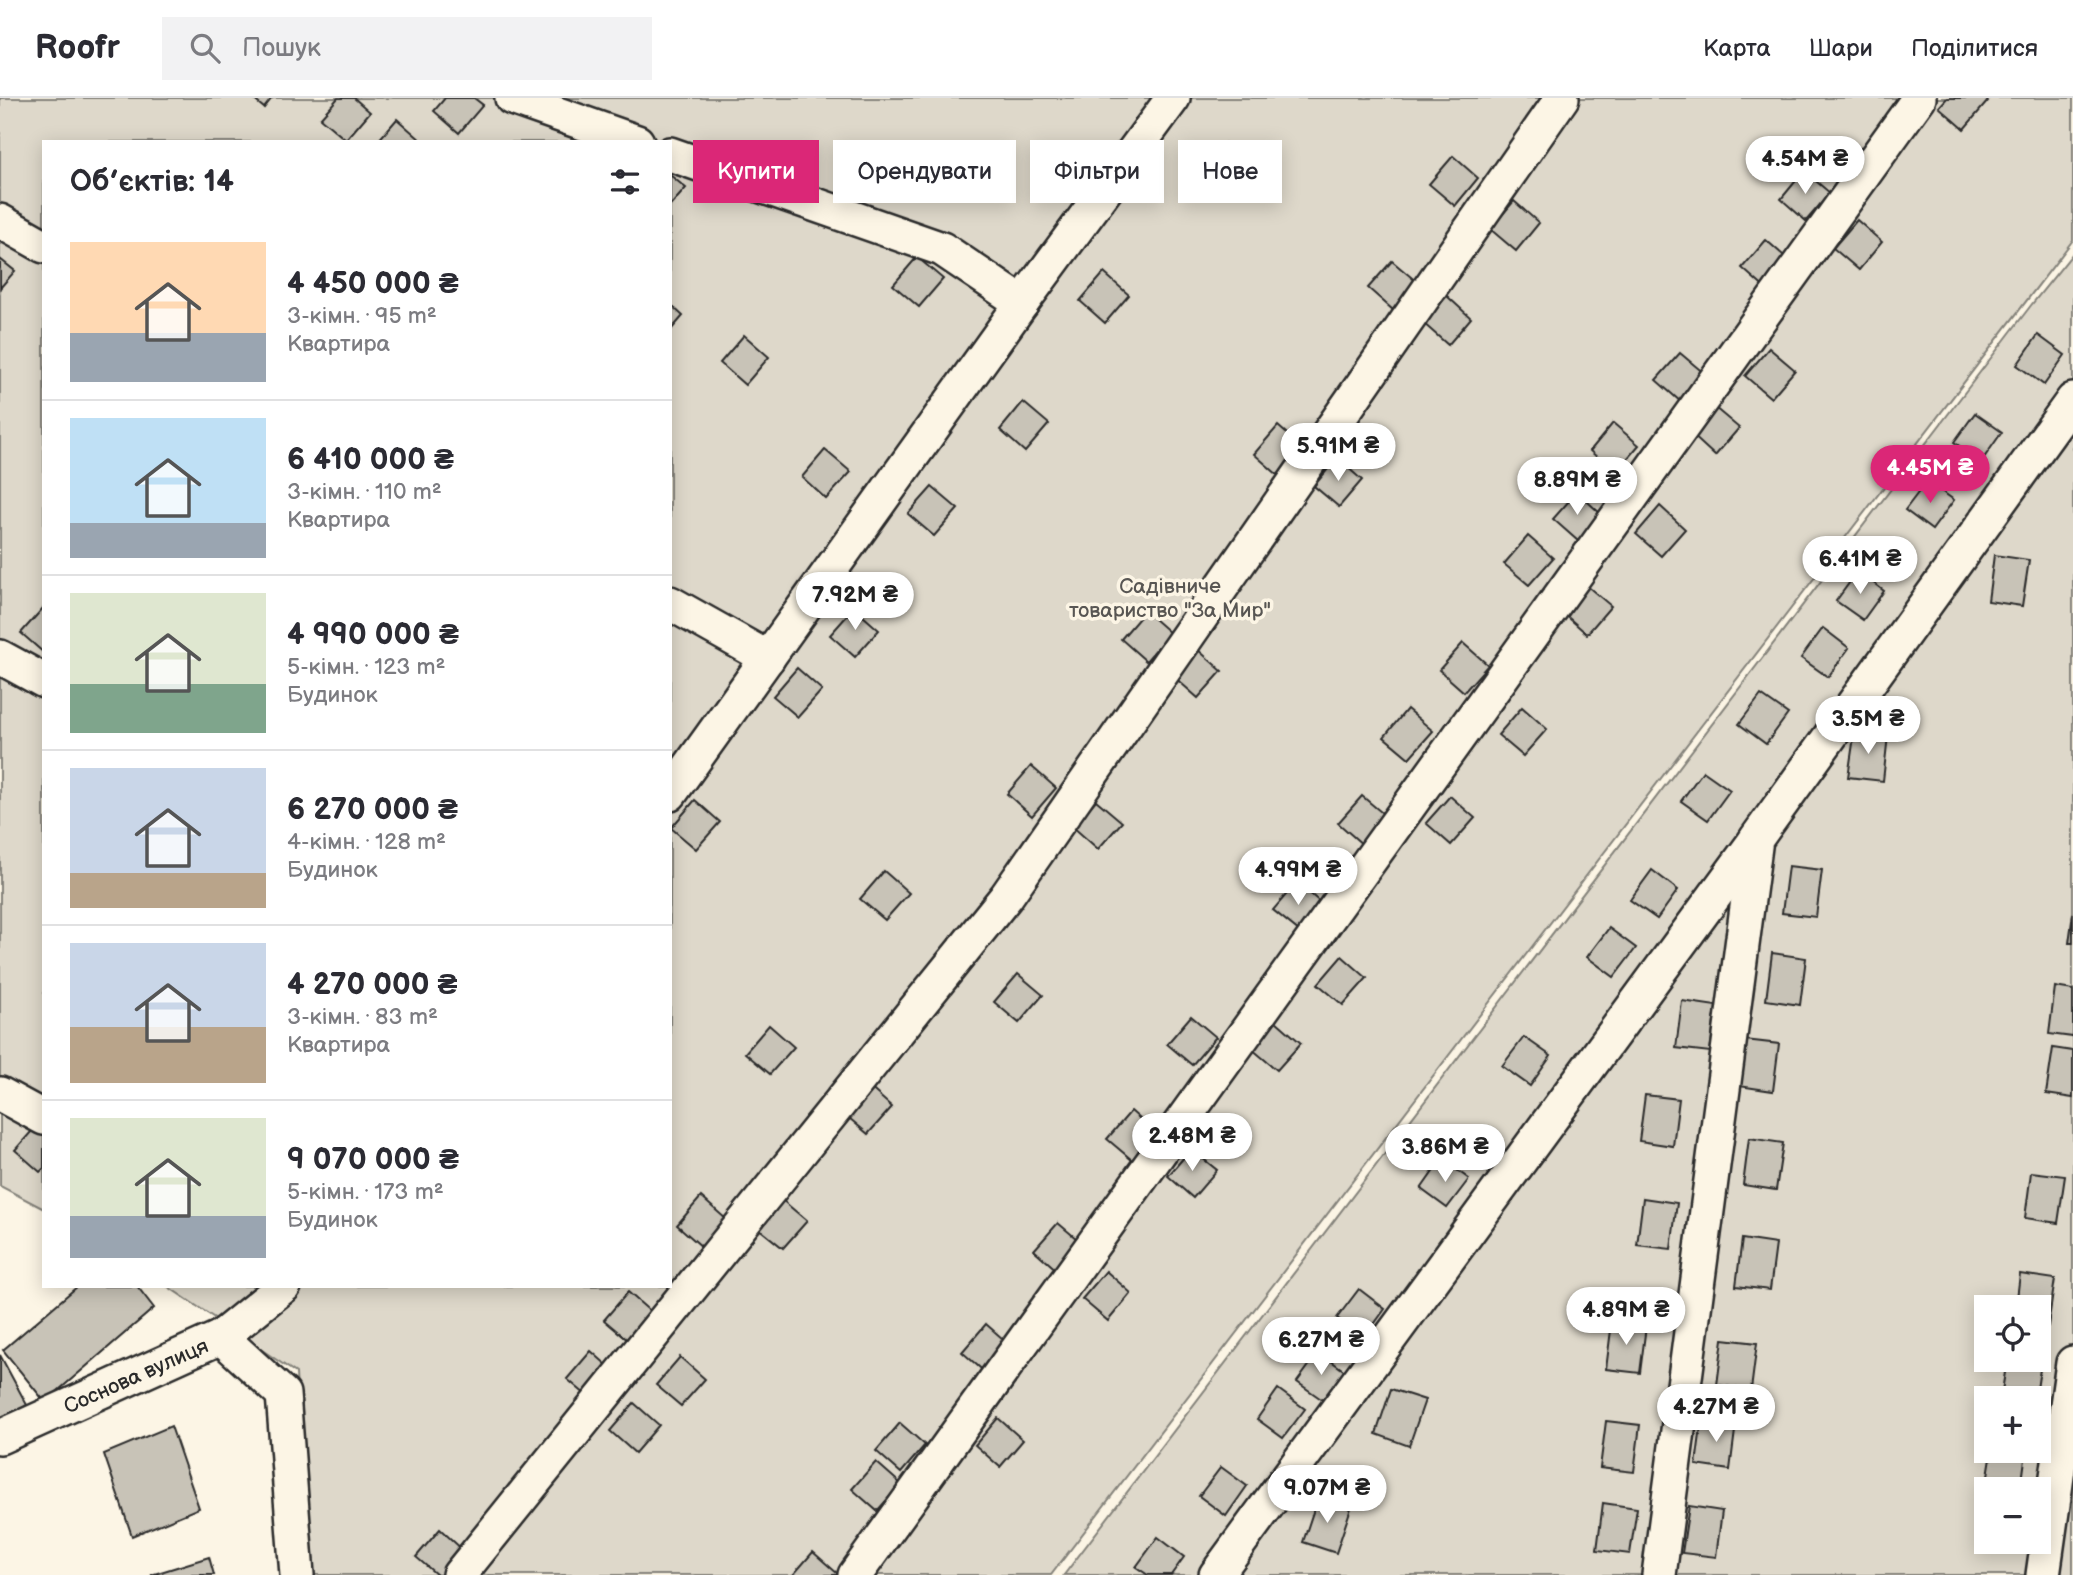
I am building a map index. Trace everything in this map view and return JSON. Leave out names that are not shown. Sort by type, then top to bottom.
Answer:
[{"type":"street","points":[[512,98],[631,140]]},
{"type":"street","points":[[672,791],[1022,303],[1173,98]]},
{"type":"street","points":[[459,1575],[1006,897],[1562,98]]},
{"type":"street","points":[[855,1575],[1919,98]]},
{"type":"street","points":[[672,154],[942,249],[1022,303]]},
{"type":"street","points":[[0,221],[42,245]]},
{"type":"street","points":[[1216,1575],[1756,839],[2073,400]]},
{"type":"street","points":[[672,604],[768,659]]},
{"type":"street","points":[[0,657],[42,680]]},
{"type":"street","points":[[1659,1575],[1756,839]]},
{"type":"street","points":[[0,1094],[42,1117]]},
{"type":"street","points":[[221,1337],[282,1288]]},
{"type":"street","name":"Соснова вулиця","points":[[0,1437],[221,1337],[283,1394],[298,1575]]},
{"type":"street","points":[[2043,1575],[2073,1363]]},
{"type":"green space","name":"Садівниче товариство \"За Мир\"","points":[[0,98],[2073,98],[2073,240],[1051,1575],[307,1575],[296,1373],[170,1288],[672,1288],[672,140],[42,140],[42,1208],[0,1186]]},
{"type":"green space","points":[[2073,253],[2073,1575],[1064,1575],[2032,304]]},
{"type":"building","points":[[252,98],[272,98],[264,108]]},
{"type":"building","points":[[338,98],[354,98],[370,112],[346,140],[320,118]]},
{"type":"building","points":[[445,98],[474,98],[483,105],[459,133],[434,111]]},
{"type":"building","points":[[1947,98],[1985,98],[1988,101],[1964,129],[1939,107]]},
{"type":"building","points":[[397,119],[421,140],[379,140]]},
{"type":"building","points":[[1453,156],[1478,178],[1455,206],[1429,184]]},
{"type":"building","points":[[1804,171],[1830,193],[1806,221],[1781,199]]},
{"type":"building","points":[[672,177],[686,188],[672,204]]},
{"type":"building","points":[[1514,201],[1539,223],[1516,251],[1490,229]]},
{"type":"building","points":[[1857,220],[1882,242],[1859,270],[1833,248]]},
{"type":"building","points":[[1766,240],[1791,262],[1767,290],[1742,268]]},
{"type":"building","points":[[917,257],[943,279],[919,307],[893,285]]},
{"type":"building","points":[[0,259],[15,271],[0,288]]},
{"type":"building","points":[[1392,261],[1417,282],[1393,310],[1368,288]]},
{"type":"building","points":[[1104,273],[1129,295],[1105,323],[1080,301]]},
{"type":"building","points":[[1447,296],[1471,318],[1448,345],[1423,323]]},
{"type":"building","points":[[672,306],[683,316],[672,329]]},
{"type":"building","points":[[744,335],[769,357],[745,385],[720,363]]},
{"type":"building","points":[[2038,335],[2065,355],[2044,385],[2017,365]]},
{"type":"building","points":[[1769,348],[1795,370],[1771,398],[1745,376]]},
{"type":"building","points":[[1680,353],[1705,374],[1681,402],[1656,380]]},
{"type":"building","points":[[1023,402],[1049,424],[1025,452],[1000,430]]},
{"type":"building","points":[[1714,407],[1739,428],[1715,456],[1691,434]]},
{"type":"building","points":[[1975,413],[2002,432],[1981,462],[1954,442]]},
{"type":"building","points":[[1613,423],[1639,445],[1615,473],[1590,451]]},
{"type":"building","points":[[1278,426],[1303,448],[1279,476],[1254,454]]},
{"type":"building","points":[[825,450],[851,472],[826,499],[802,477]]},
{"type":"building","points":[[1337,458],[1362,480],[1339,507],[1314,486]]},
{"type":"building","points":[[1927,481],[1954,500],[1932,530],[1905,510]]},
{"type":"building","points":[[932,487],[958,509],[934,536],[908,514]]},
{"type":"building","points":[[1577,492],[1601,514],[1578,541],[1553,519]]},
{"type":"building","points":[[1660,506],[1685,529],[1661,556],[1636,534]]},
{"type":"building","points":[[1528,536],[1553,558],[1529,585],[1504,564]]},
{"type":"building","points":[[1994,555],[2029,560],[2022,606],[1988,601]]},
{"type":"building","points":[[1858,571],[1884,591],[1863,620],[1836,601]]},
{"type":"building","points":[[1586,585],[1611,606],[1587,634],[1562,612]]},
{"type":"building","points":[[854,608],[879,630],[855,657],[830,635]]},
{"type":"building","points":[[42,609],[42,651],[21,633]]},
{"type":"building","points":[[1145,611],[1170,633],[1146,661],[1121,639]]},
{"type":"building","points":[[1823,628],[1849,648],[1828,677],[1801,658]]},
{"type":"building","points":[[1463,643],[1488,665],[1464,692],[1439,670]]},
{"type":"building","points":[[1197,649],[1222,671],[1198,698],[1173,676]]},
{"type":"building","points":[[797,668],[822,690],[798,717],[773,696]]},
{"type":"building","points":[[1761,695],[1788,714],[1766,744],[1739,724]]},
{"type":"building","points":[[1522,707],[1547,729],[1523,756],[1498,735]]},
{"type":"building","points":[[1407,709],[1433,731],[1409,758],[1384,737]]},
{"type":"building","points":[[1855,730],[1888,735],[1883,781],[1848,777]]},
{"type":"building","points":[[1031,766],[1056,788],[1032,816],[1007,794]]},
{"type":"building","points":[[1703,771],[1730,790],[1708,820],[1681,801]]},
{"type":"building","points":[[1362,796],[1387,817],[1363,845],[1338,823]]},
{"type":"building","points":[[1450,796],[1475,818],[1451,845],[1426,823]]},
{"type":"building","points":[[695,800],[720,822],[696,849],[672,827]]},
{"type":"building","points":[[1096,800],[1122,822],[1098,849],[1073,827]]},
{"type":"building","points":[[1788,866],[1822,870],[1816,917],[1782,913]]},
{"type":"building","points":[[1652,870],[1678,890],[1657,919],[1630,900]]},
{"type":"building","points":[[884,871],[909,893],[885,920],[860,899]]},
{"type":"building","points":[[1297,882],[1322,904],[1299,931],[1273,910]]},
{"type":"building","points":[[2073,913],[2073,943],[2069,943]]},
{"type":"building","points":[[1609,928],[1636,948],[1614,977],[1587,957]]},
{"type":"building","points":[[1772,953],[1806,958],[1800,1005],[1766,1000]]},
{"type":"building","points":[[1342,956],[1367,978],[1343,1005],[1318,984]]},
{"type":"building","points":[[1018,974],[1043,995],[1019,1023],[994,1002]]},
{"type":"building","points":[[2055,987],[2073,990],[2073,1037],[2049,1034]]},
{"type":"building","points":[[1682,1001],[1716,1006],[1710,1052],[1676,1048]]},
{"type":"building","points":[[1191,1016],[1216,1037],[1192,1065],[1167,1044]]},
{"type":"building","points":[[1276,1021],[1301,1043],[1277,1070],[1252,1049]]},
{"type":"building","points":[[769,1025],[794,1047],[770,1074],[745,1053]]},
{"type":"building","points":[[1524,1037],[1551,1056],[1530,1086],[1502,1066]]},
{"type":"building","points":[[1745,1040],[1779,1044],[1773,1091],[1739,1086]]},
{"type":"building","points":[[2053,1048],[2073,1051],[2073,1098],[2046,1094]]},
{"type":"building","points":[[867,1085],[892,1107],[868,1134],[843,1113]]},
{"type":"building","points":[[1645,1095],[1679,1099],[1673,1146],[1639,1141]]},
{"type":"building","points":[[1131,1111],[1156,1133],[1132,1160],[1107,1139]]},
{"type":"building","points":[[39,1123],[42,1125],[40,1172],[15,1150]]},
{"type":"building","points":[[1749,1138],[1783,1143],[1776,1190],[1743,1185]]},
{"type":"building","points":[[1191,1149],[1217,1170],[1193,1198],[1168,1176]]},
{"type":"building","points":[[1442,1159],[1469,1179],[1447,1208],[1421,1189]]},
{"type":"building","points":[[2031,1172],[2065,1176],[2058,1223],[2025,1218]]},
{"type":"building","points":[[701,1197],[726,1219],[702,1247],[677,1225]]},
{"type":"building","points":[[1643,1198],[1677,1203],[1671,1249],[1637,1245]]},
{"type":"building","points":[[781,1199],[807,1221],[783,1248],[757,1227]]},
{"type":"building","points":[[1058,1223],[1083,1244],[1059,1272],[1034,1250]]},
{"type":"building","points":[[1742,1239],[1776,1244],[1770,1290],[1736,1286]]},
{"type":"building","points":[[1106,1271],[1131,1293],[1108,1321],[1082,1299]]},
{"type":"building","points":[[2020,1274],[2055,1279],[2051,1306],[2051,1295],[2017,1295]]},
{"type":"building","points":[[76,1288],[139,1288],[154,1308],[45,1402],[3,1350]]},
{"type":"building","points":[[1359,1289],[1385,1309],[1364,1338],[1337,1318]]},
{"type":"building","points":[[628,1292],[653,1314],[629,1341],[604,1320]]},
{"type":"building","points":[[1612,1322],[1646,1326],[1640,1373],[1606,1369]]},
{"type":"building","points":[[986,1324],[1011,1346],[987,1374],[962,1352]]},
{"type":"building","points":[[1723,1339],[1757,1343],[1751,1390],[1717,1385]]},
{"type":"building","points":[[591,1351],[616,1373],[592,1400],[567,1379]]},
{"type":"building","points":[[1319,1352],[1346,1372],[1324,1401],[1297,1382]]},
{"type":"building","points":[[0,1355],[27,1405],[0,1420]]},
{"type":"building","points":[[680,1357],[705,1379],[681,1406],[656,1385]]},
{"type":"building","points":[[2005,1372],[2040,1372],[2037,1386],[2003,1386]]},
{"type":"building","points":[[1278,1389],[1305,1409],[1283,1438],[1257,1419]]},
{"type":"building","points":[[1391,1389],[1425,1400],[1409,1446],[1376,1434]]},
{"type":"building","points":[[634,1403],[659,1425],[635,1453],[610,1431]]},
{"type":"building","points":[[998,1418],[1023,1440],[1000,1467],[975,1445]]},
{"type":"building","points":[[1702,1419],[1736,1423],[1730,1470],[1696,1465]]},
{"type":"building","points":[[1606,1421],[1640,1425],[1634,1472],[1600,1468]]},
{"type":"building","points":[[900,1423],[925,1445],[901,1473],[876,1451]]},
{"type":"building","points":[[171,1426],[199,1508],[132,1536],[104,1454]]},
{"type":"building","points":[[876,1462],[901,1484],[877,1511],[852,1489]]},
{"type":"building","points":[[1990,1463],[2025,1463],[2023,1477],[1988,1477]]},
{"type":"building","points":[[1221,1467],[1247,1486],[1226,1516],[1199,1496]]},
{"type":"building","points":[[1318,1497],[1351,1508],[1336,1553],[1303,1542]]},
{"type":"building","points":[[1603,1503],[1637,1508],[1630,1554],[1597,1550]]},
{"type":"building","points":[[1689,1506],[1722,1511],[1716,1557],[1682,1553]]},
{"type":"building","points":[[440,1529],[464,1551],[444,1575],[437,1575],[416,1557]]},
{"type":"building","points":[[1158,1537],[1184,1557],[1171,1575],[1148,1575],[1136,1567]]},
{"type":"building","points":[[813,1552],[838,1574],[793,1575]]},
{"type":"building","points":[[209,1557],[214,1575],[151,1575]]}]
